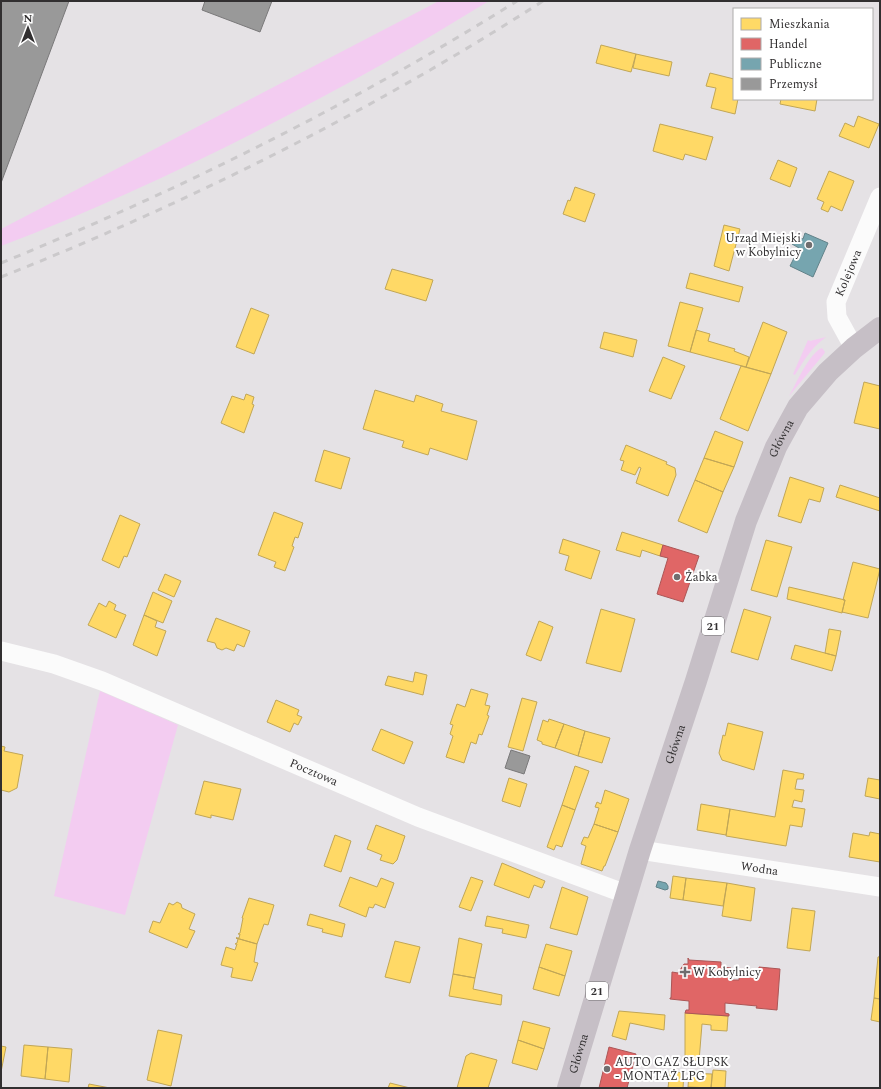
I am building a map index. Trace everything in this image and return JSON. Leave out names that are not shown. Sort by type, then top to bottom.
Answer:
[{"type":"main road","name":"21","points":[[854,348],[880,328]]},
{"type":"main road","name":"Główna","points":[[568,1088],[626,894],[696,681],[746,521],[776,446],[798,407],[828,372],[854,348]]},
{"type":"street","name":"Kolejowa","points":[[854,348],[837,317],[836,302],[880,197]]},
{"type":"street","name":"Pocztowa","points":[[1,651],[54,664],[102,681],[418,817],[626,894]]},
{"type":"street","name":"Wodna","points":[[640,850],[880,887]]},
{"type":"shaded area","points":[[439,1],[489,1],[388,61],[246,137],[149,184],[1,246],[1,229]]},
{"type":"shaded area","points":[[826,337],[812,349],[795,375],[793,374],[808,340],[810,341]]},
{"type":"shaded area","points":[[822,348],[825,352],[824,354],[789,396],[808,362],[817,351]]},
{"type":"shaded area","points":[[100,691],[178,725],[125,915],[54,896]]},
{"type":"building: Mieszkania","points":[[601,45],[636,54],[631,72],[596,63]]},
{"type":"building: Mieszkania","points":[[636,54],[672,62],[669,76],[633,68]]},
{"type":"building: Mieszkania","points":[[710,73],[733,79],[733,100],[738,100],[735,114],[711,108],[716,88],[706,86]]},
{"type":"building: Mieszkania","points":[[781,100],[817,100],[815,111],[780,104]]},
{"type":"building: Mieszkania","points":[[858,116],[879,124],[869,148],[839,136],[845,123],[854,127]]},
{"type":"building: Mieszkania","points":[[660,124],[713,137],[706,160],[685,154],[683,160],[653,151]]},
{"type":"building: Mieszkania","points":[[778,160],[797,168],[790,187],[770,179]]},
{"type":"building: Mieszkania","points":[[829,171],[854,181],[842,211],[831,206],[828,212],[821,209],[824,202],[817,199]]},
{"type":"building: Mieszkania","points":[[575,187],[595,194],[585,222],[563,214]]},
{"type":"building: Mieszkania","points":[[724,225],[740,229],[729,271],[714,266]]},
{"type":"building: Mieszkania","points":[[392,269],[433,280],[426,301],[385,289]]},
{"type":"building: Mieszkania","points":[[690,273],[743,287],[739,302],[686,288]]},
{"type":"building: Mieszkania","points":[[680,302],[703,308],[690,352],[668,346]]},
{"type":"building: Mieszkania","points":[[251,308],[269,315],[254,354],[236,347]]},
{"type":"building: Mieszkania","points":[[763,322],[787,332],[771,374],[746,367]]},
{"type":"building: Mieszkania","points":[[696,330],[710,334],[708,341],[735,349],[734,351],[749,357],[746,367],[690,352]]},
{"type":"building: Mieszkania","points":[[604,332],[637,340],[633,357],[600,348]]},
{"type":"building: Mieszkania","points":[[663,357],[685,366],[671,399],[649,391]]},
{"type":"building: Mieszkania","points":[[741,366],[771,374],[748,431],[720,419]]},
{"type":"building: Mieszkania","points":[[864,382],[880,386],[880,429],[854,423]]},
{"type":"building: Mieszkania","points":[[375,390],[414,402],[416,395],[443,404],[441,411],[477,421],[467,460],[430,448],[428,455],[402,447],[404,441],[363,429]]},
{"type":"building: Mieszkania","points":[[246,394],[254,397],[252,404],[254,405],[244,433],[221,423],[232,396],[244,400]]},
{"type":"building: Mieszkania","points":[[715,431],[743,442],[734,467],[704,458]]},
{"type":"building: Mieszkania","points":[[626,445],[667,462],[666,464],[675,468],[676,475],[668,496],[636,483],[641,468],[639,467],[635,475],[621,470],[624,461],[620,460]]},
{"type":"building: Mieszkania","points":[[324,450],[350,458],[341,489],[315,481]]},
{"type":"building: Mieszkania","points":[[704,458],[734,467],[723,492],[695,480]]},
{"type":"building: Mieszkania","points":[[790,477],[824,488],[820,502],[809,499],[801,523],[778,516]]},
{"type":"building: Mieszkania","points":[[695,480],[723,492],[707,533],[678,521]]},
{"type":"building: Mieszkania","points":[[840,485],[880,498],[880,511],[836,497]]},
{"type":"building: Mieszkania","points":[[274,512],[303,523],[298,538],[295,537],[292,546],[294,547],[285,571],[274,567],[276,562],[258,555]]},
{"type":"building: Mieszkania","points":[[120,515],[140,524],[127,557],[124,556],[119,568],[102,560]]},
{"type":"building: Mieszkania","points":[[622,532],[663,545],[660,556],[642,550],[640,557],[616,550]]},
{"type":"building: Mieszkania","points":[[563,539],[600,551],[591,579],[565,570],[569,556],[559,553]]},
{"type":"building: Mieszkania","points":[[766,540],[792,547],[777,597],[751,590]]},
{"type":"building: Mieszkania","points":[[853,562],[880,569],[868,618],[842,612],[845,600],[843,600]]},
{"type":"building: Mieszkania","points":[[165,574],[181,581],[174,597],[158,590]]},
{"type":"building: Mieszkania","points":[[789,587],[845,600],[842,613],[787,599]]},
{"type":"building: Mieszkania","points":[[153,592],[172,601],[163,623],[144,615]]},
{"type":"building: Mieszkania","points":[[109,601],[116,605],[114,610],[126,615],[116,638],[88,625],[99,603],[106,607]]},
{"type":"building: Mieszkania","points":[[601,609],[635,619],[621,672],[586,663]]},
{"type":"building: Mieszkania","points":[[744,609],[771,617],[758,660],[731,652]]},
{"type":"building: Mieszkania","points":[[144,615],[157,621],[155,627],[166,631],[157,656],[133,645]]},
{"type":"building: Mieszkania","points":[[216,618],[250,631],[244,647],[237,644],[234,651],[226,648],[222,650],[217,648],[215,643],[207,641]]},
{"type":"building: Mieszkania","points":[[539,621],[553,627],[541,661],[526,655]]},
{"type":"building: Mieszkania","points":[[829,629],[841,631],[836,656],[825,653]]},
{"type":"building: Mieszkania","points":[[795,645],[836,656],[832,671],[791,659]]},
{"type":"building: Mieszkania","points":[[415,672],[427,675],[423,695],[385,685],[388,676],[413,682]]},
{"type":"building: Mieszkania","points":[[471,689],[488,694],[485,705],[490,706],[487,715],[489,716],[482,735],[479,734],[476,744],[471,742],[464,763],[446,757],[453,736],[450,734],[453,725],[450,724],[457,704],[465,707]]},
{"type":"building: Mieszkania","points":[[522,698],[537,702],[523,751],[508,747]]},
{"type":"building: Mieszkania","points":[[276,700],[299,710],[297,715],[302,717],[298,725],[294,723],[290,732],[267,722]]},
{"type":"building: Mieszkania","points":[[549,719],[564,724],[555,748],[542,744],[542,742],[537,740],[543,720],[548,722]]},
{"type":"building: Mieszkania","points":[[728,723],[763,732],[754,770],[722,760],[719,753],[723,735],[725,736]]},
{"type":"building: Mieszkania","points":[[564,724],[585,731],[578,756],[555,748]]},
{"type":"building: Mieszkania","points":[[381,729],[413,742],[404,764],[372,750]]},
{"type":"building: Mieszkania","points":[[585,731],[610,738],[602,763],[578,756]]},
{"type":"building: Mieszkania","points":[[1,746],[5,747],[4,751],[23,755],[17,788],[9,792],[1,790]]},
{"type":"building: Mieszkania","points":[[575,766],[589,771],[575,810],[562,805]]},
{"type":"building: Mieszkania","points":[[783,770],[804,774],[803,779],[797,779],[795,789],[804,790],[802,802],[794,800],[792,807],[805,809],[802,827],[790,825],[786,846],[726,836],[730,809],[775,817]]},
{"type":"building: Mieszkania","points":[[509,778],[527,784],[520,807],[502,801]]},
{"type":"building: Mieszkania","points":[[868,778],[880,780],[880,799],[865,796]]},
{"type":"building: Mieszkania","points":[[204,781],[241,789],[233,820],[211,815],[211,818],[195,814]]},
{"type":"building: Mieszkania","points":[[605,790],[629,799],[618,832],[594,824],[599,808],[595,807],[597,802],[601,804]]},
{"type":"building: Mieszkania","points":[[701,804],[730,809],[726,835],[697,830]]},
{"type":"building: Mieszkania","points":[[562,805],[575,810],[562,847],[556,845],[554,850],[547,847]]},
{"type":"building: Mieszkania","points":[[594,824],[618,832],[602,871],[581,864],[586,846],[581,844],[584,837],[588,838]]},
{"type":"building: Mieszkania","points":[[376,825],[405,836],[397,860],[393,864],[380,860],[382,855],[367,849]]},
{"type":"building: Mieszkania","points":[[870,832],[880,834],[880,862],[849,857],[853,833],[869,836]]},
{"type":"building: Mieszkania","points":[[335,835],[351,841],[341,872],[324,866]]},
{"type":"building: Mieszkania","points":[[502,863],[545,881],[542,888],[534,885],[529,898],[494,885]]},
{"type":"building: Mieszkania","points":[[673,876],[686,878],[683,900],[670,898]]},
{"type":"building: Mieszkania","points":[[350,877],[377,887],[381,878],[394,883],[385,908],[375,904],[373,908],[369,907],[366,917],[339,906]]},
{"type":"building: Mieszkania","points":[[471,877],[483,881],[471,911],[459,907]]},
{"type":"building: Mieszkania","points":[[686,878],[727,883],[723,906],[683,900]]},
{"type":"building: Mieszkania","points":[[727,883],[755,888],[751,921],[722,916]]},
{"type":"building: Mieszkania","points":[[562,887],[588,897],[577,935],[550,928]]},
{"type":"building: Mieszkania","points":[[249,898],[274,905],[268,925],[264,924],[257,944],[236,938],[239,938],[240,934],[238,934],[240,933],[242,918]]},
{"type":"building: Mieszkania","points":[[177,902],[181,904],[182,908],[195,914],[189,929],[195,931],[187,948],[149,932],[153,921],[160,923],[169,903],[173,905]]},
{"type":"building: Mieszkania","points":[[792,908],[815,911],[810,951],[787,948]]},
{"type":"building: Mieszkania","points":[[310,914],[345,924],[342,937],[322,932],[323,929],[307,925]]},
{"type":"building: Mieszkania","points":[[487,916],[529,925],[526,938],[502,933],[503,929],[485,926]]},
{"type":"building: Mieszkania","points":[[236,938],[257,944],[254,962],[258,963],[252,981],[231,977],[233,968],[221,965],[226,947],[235,950],[237,944],[235,944],[237,943],[238,939]]},
{"type":"building: Mieszkania","points":[[459,938],[482,944],[475,978],[453,974]]},
{"type":"building: Mieszkania","points":[[395,941],[420,947],[410,983],[385,977]]},
{"type":"building: Mieszkania","points":[[546,944],[572,951],[565,976],[539,967]]},
{"type":"building: Mieszkania","points":[[880,954],[880,999],[874,998],[878,957]]},
{"type":"building: Mieszkania","points":[[539,967],[565,976],[559,996],[533,989]]},
{"type":"building: Mieszkania","points":[[453,974],[475,978],[473,989],[502,995],[501,1005],[449,996]]},
{"type":"building: Mieszkania","points":[[874,998],[880,999],[880,1022],[871,1020]]},
{"type":"building: Mieszkania","points":[[619,1011],[665,1015],[664,1030],[630,1023],[626,1040],[612,1036]]},
{"type":"building: Mieszkania","points":[[685,1013],[728,1016],[727,1031],[711,1030],[711,1025],[702,1024],[699,1061],[685,1060]]},
{"type":"building: Mieszkania","points":[[523,1021],[550,1028],[544,1049],[518,1040]]},
{"type":"building: Mieszkania","points":[[158,1030],[182,1035],[171,1086],[147,1080]]},
{"type":"building: Mieszkania","points":[[518,1040],[544,1049],[537,1070],[512,1063]]},
{"type":"building: Mieszkania","points":[[24,1045],[48,1047],[45,1079],[21,1076]]},
{"type":"building: Mieszkania","points":[[1,1046],[6,1047],[1,1072]]},
{"type":"building: Mieszkania","points":[[48,1047],[72,1049],[69,1082],[45,1079]]},
{"type":"building: Mieszkania","points":[[471,1053],[497,1060],[488,1088],[457,1088],[466,1056]]},
{"type":"building: Mieszkania","points":[[713,1070],[726,1071],[725,1088],[711,1088]]},
{"type":"building: Mieszkania","points":[[670,1071],[684,1073],[683,1088],[668,1088]]},
{"type":"building: Mieszkania","points":[[689,1073],[712,1074],[711,1088],[688,1087]]},
{"type":"building: Mieszkania","points":[[390,1083],[410,1088],[388,1088]]},
{"type":"building: Mieszkania","points":[[89,1084],[110,1088],[88,1088]]},
{"type":"building: Handel","points":[[663,545],[699,556],[683,602],[657,594],[668,558],[660,556]]},
{"type":"building: Handel","points":[[688,958],[689,960],[721,962],[721,967],[731,968],[730,980],[739,980],[740,969],[759,970],[759,967],[780,969],[777,1010],[756,1008],[757,1006],[725,1003],[725,1013],[729,1014],[729,1016],[685,1013],[686,1010],[689,1010],[689,1001],[670,998],[672,972],[678,973],[684,964],[688,964]]},
{"type":"building: Handel","points":[[609,1047],[636,1054],[627,1088],[599,1088]]},
{"type":"building: Publiczne","points":[[805,233],[828,243],[813,277],[790,266],[799,248],[792,244],[796,236],[803,239]]},
{"type":"building: Publiczne","points":[[658,881],[666,883],[668,889],[665,890],[656,887]]},
{"type":"building: Przemysł","points":[[1,1],[69,1],[1,183]]},
{"type":"building: Przemysł","points":[[205,1],[272,1],[260,32],[202,10]]},
{"type":"building: Przemysł","points":[[511,750],[530,756],[524,774],[505,768]]},
{"type":"railway","points":[[1,263],[134,206],[265,143],[392,75],[517,1]]},
{"type":"railway","points":[[1,277],[141,218],[279,152],[413,80],[543,1]]},
{"type":"place","name":"Urząd Miejski w Kobylnicy","points":[[809,245]]},
{"type":"place","name":"Żabka","points":[[677,577]]},
{"type":"place","name":"W Kobylnicy","points":[[685,972]]},
{"type":"place","name":"AUTO GAZ SŁUPSK - MONTAŻ LPG","points":[[607,1069]]}]
